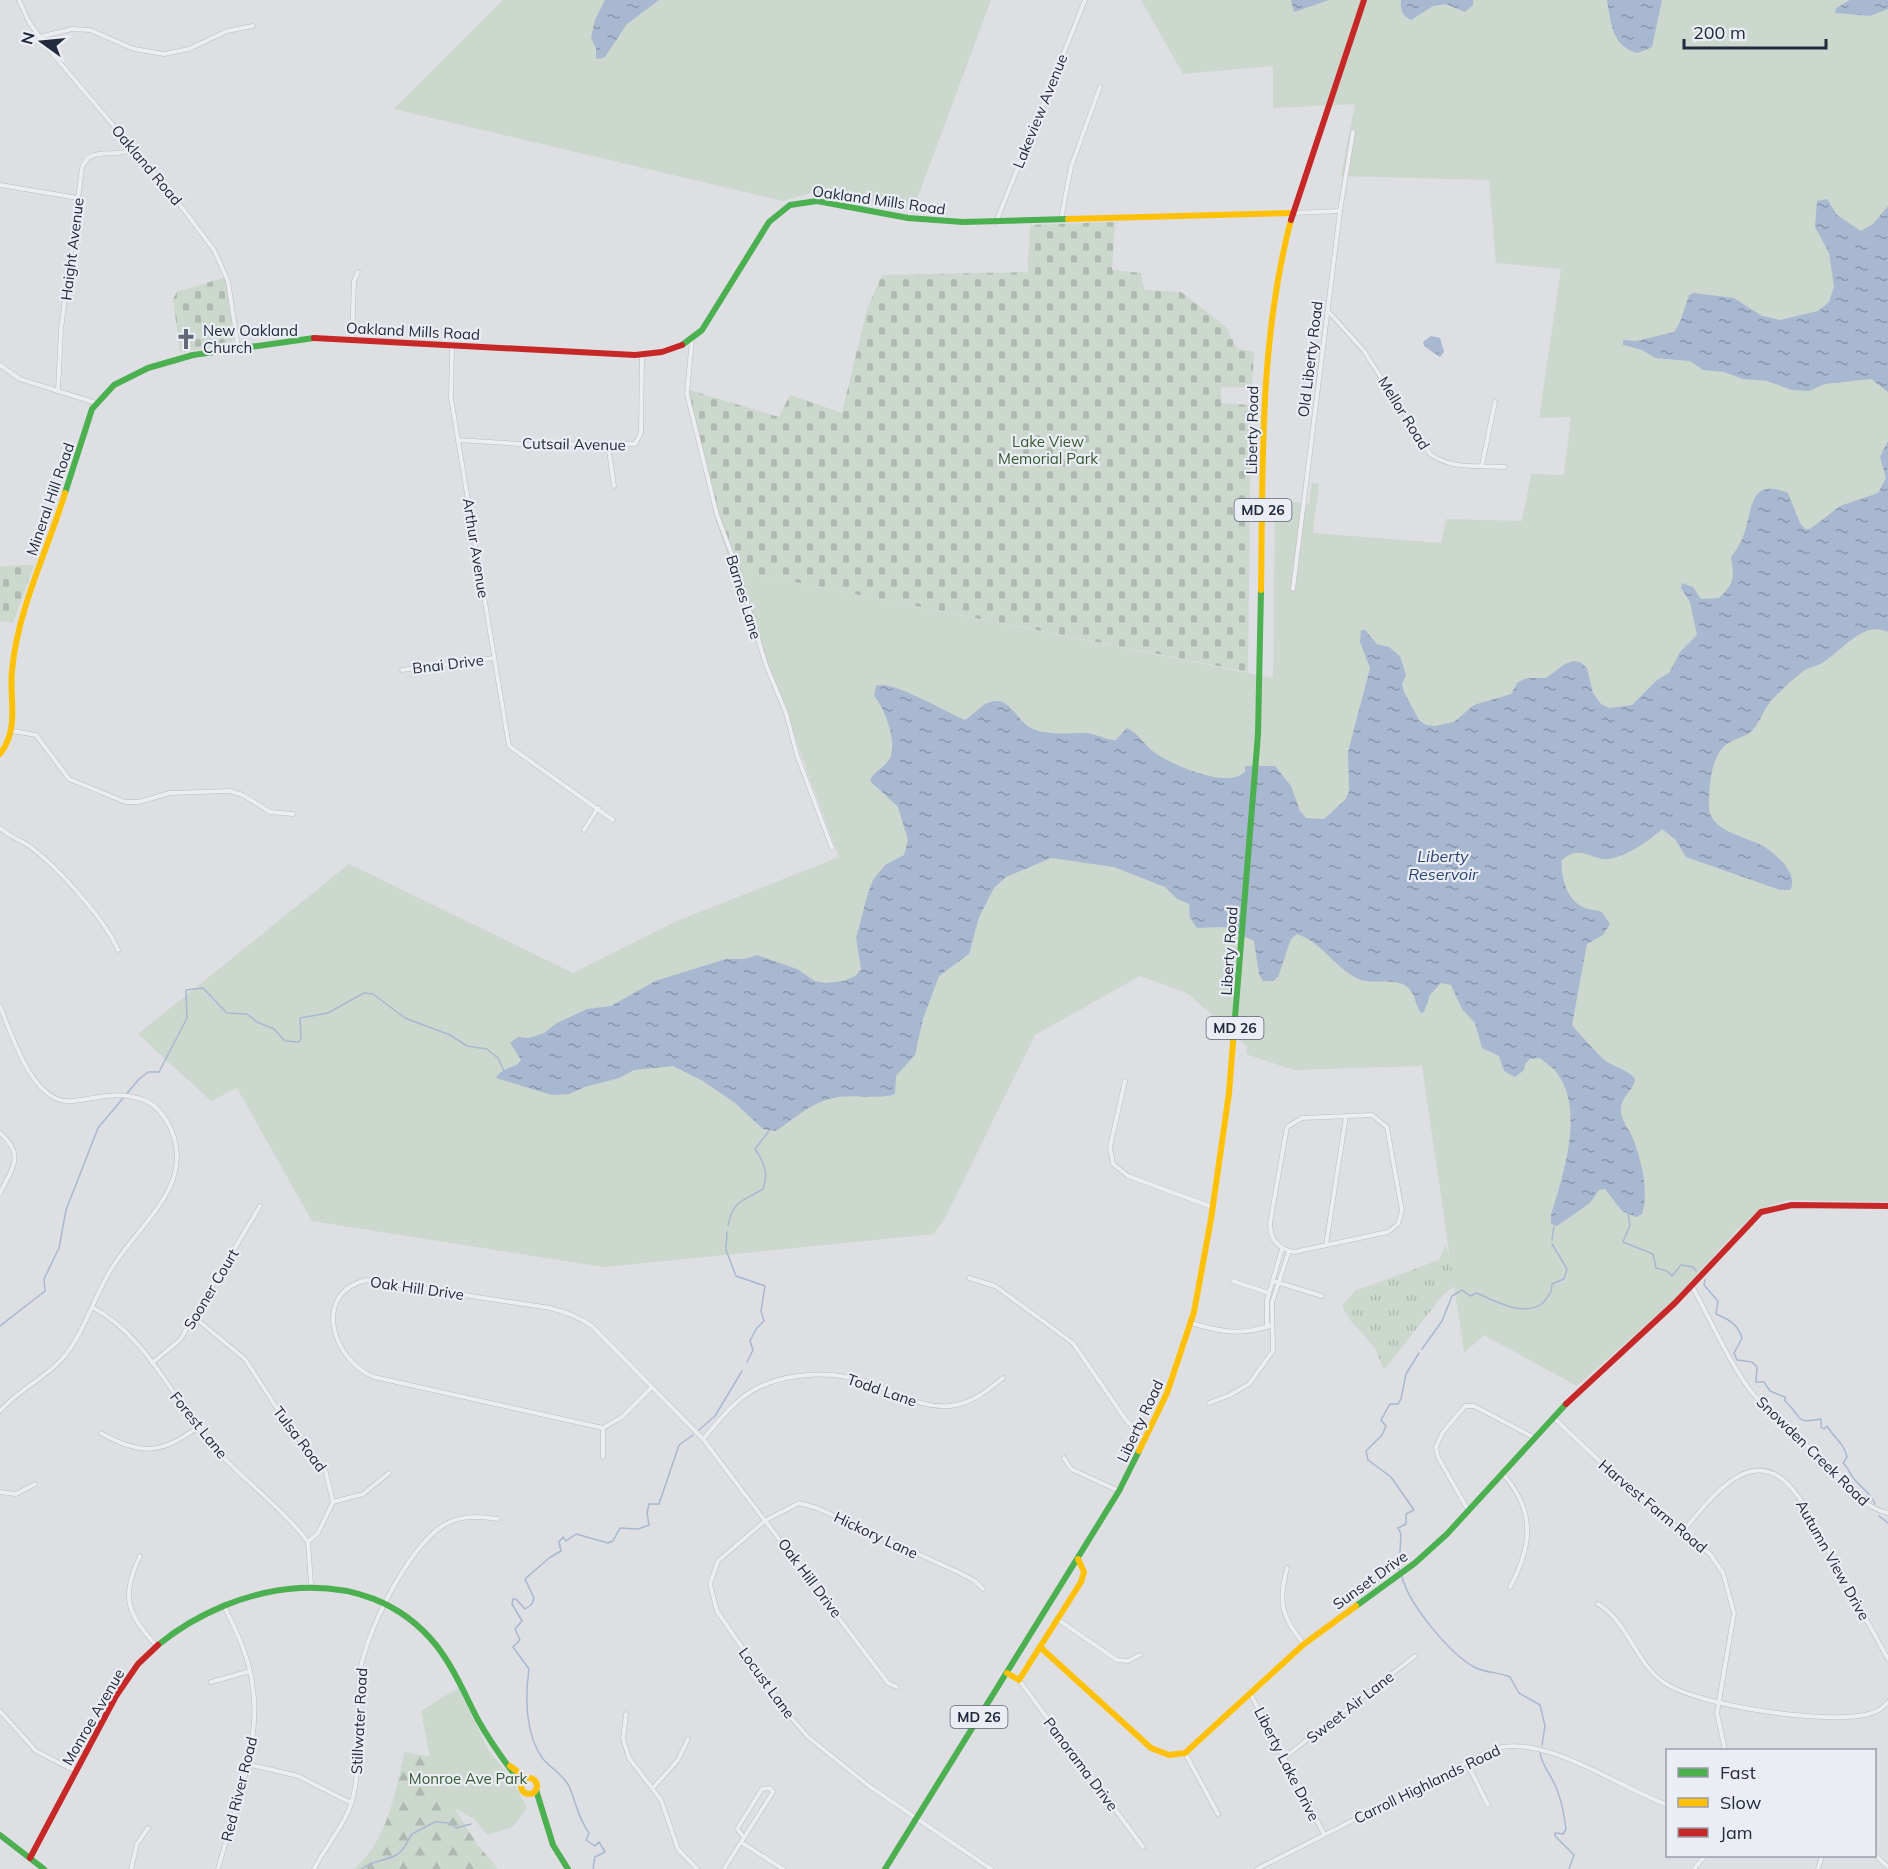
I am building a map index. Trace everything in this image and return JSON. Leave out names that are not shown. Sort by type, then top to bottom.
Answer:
[{"type":"street","name":"Oakland Road","points":[[19,0],[39,37],[187,214],[221,262],[230,287],[238,347]]},
{"type":"street","name":"Lakeview Avenue","points":[[996,222],[1085,0]]},
{"type":"street","name":"Liberty Road","points":[[885,1869],[1119,1491],[1146,1440],[1172,1380],[1191,1323],[1213,1207],[1229,1093],[1241,948],[1258,734],[1266,369],[1274,295],[1293,213],[1364,0]]},
{"type":"street","points":[[39,37],[72,29],[90,30],[134,49],[164,54],[189,49],[227,31],[253,26]]},
{"type":"street","points":[[1061,220],[1073,159],[1100,87]]},
{"type":"street","name":"Old Liberty Road","points":[[1293,590],[1340,212],[1353,132]]},
{"type":"street","name":"Haight Avenue","points":[[58,390],[60,339],[82,168],[87,158],[99,153],[121,155],[133,148]]},
{"type":"street","points":[[0,185],[78,198]]},
{"type":"street","name":"Oakland Mills Road","points":[[238,347],[307,338],[642,355],[666,352],[692,339],[713,316],[769,222],[790,205],[817,201],[917,219],[996,222],[1340,212]]},
{"type":"street","points":[[352,339],[354,281],[358,272]]},
{"type":"street","name":"Mellor Road","points":[[1328,312],[1364,351],[1430,454],[1449,463],[1505,466]]},
{"type":"street","name":"Barnes Lane","points":[[692,339],[687,394],[717,515],[734,560],[766,665],[786,713],[797,755],[832,848]]},
{"type":"street","name":"Arthur Avenue","points":[[452,345],[450,389],[509,746],[598,808]]},
{"type":"street","name":"Mineral Hill Road","points":[[13,731],[11,678],[20,622],[96,403],[114,385],[139,372],[193,355],[238,347]]},
{"type":"street","name":"Cutsail Avenue","points":[[458,440],[552,446],[632,445],[641,437],[642,355]]},
{"type":"street","points":[[0,365],[20,378],[96,403]]},
{"type":"street","points":[[1482,465],[1495,402]]},
{"type":"street","points":[[608,444],[614,486]]},
{"type":"street","name":"Bnai Drive","points":[[402,670],[494,658]]},
{"type":"street","points":[[0,753],[8,744],[13,731],[36,735],[69,779],[125,802],[139,802],[170,793],[230,791],[243,795],[263,810],[293,814]]},
{"type":"street","points":[[584,830],[598,808],[613,820]]},
{"type":"street","points":[[0,828],[38,852],[70,884],[102,923],[118,950]]},
{"type":"street","points":[[0,1006],[34,1083],[44,1091],[66,1101],[118,1094],[135,1097],[152,1104],[169,1124],[177,1145],[177,1167],[168,1194],[119,1256],[64,1356],[42,1377],[12,1398],[0,1411]]},
{"type":"street","points":[[1125,1081],[1110,1147],[1113,1164],[1128,1176],[1213,1207]]},
{"type":"street","points":[[1372,1115],[1387,1127],[1402,1211],[1398,1224],[1388,1232],[1289,1251],[1282,1249],[1272,1238],[1270,1223],[1285,1132],[1291,1123],[1302,1118],[1346,1116],[1372,1115]]},
{"type":"street","points":[[1326,1245],[1346,1116]]},
{"type":"street","points":[[0,1132],[14,1146],[16,1153],[0,1193]]},
{"type":"street","name":"Sunset Drive","points":[[1185,1753],[1304,1644],[1415,1563],[1503,1474],[1533,1437],[1590,1378],[1692,1286],[1761,1212],[1792,1205],[1888,1206]]},
{"type":"street","name":"Sooner Court","points":[[152,1363],[175,1346],[260,1206]]},
{"type":"street","points":[[1267,1327],[1265,1309],[1282,1249]]},
{"type":"street","points":[[1209,1403],[1238,1392],[1249,1384],[1273,1351],[1274,1298],[1289,1251]]},
{"type":"street","points":[[969,1278],[995,1286],[1073,1343],[1126,1420],[1140,1437],[1146,1440]]},
{"type":"street","name":"Oak Hill Drive","points":[[603,1428],[362,1372],[339,1342],[332,1322],[334,1305],[351,1285],[366,1280],[566,1311],[592,1326],[703,1438],[888,1683],[897,1687]]},
{"type":"street","points":[[1233,1281],[1269,1292],[1274,1298]]},
{"type":"street","points":[[1273,1281],[1322,1296]]},
{"type":"street","name":"Snowden Creek Road","points":[[1692,1286],[1724,1347],[1761,1403],[1791,1434],[1812,1449],[1857,1497],[1874,1509],[1888,1513]]},
{"type":"street","name":"Forest Lane","points":[[92,1307],[131,1334],[198,1428],[232,1465],[295,1524],[308,1542]]},
{"type":"street","name":"Tulsa Road","points":[[194,1317],[245,1359],[289,1427],[325,1469],[333,1502]]},
{"type":"street","points":[[1191,1323],[1227,1333],[1243,1333],[1272,1325]]},
{"type":"street","name":"Todd Lane","points":[[703,1438],[750,1392],[781,1379],[846,1376],[922,1404],[940,1406],[958,1405],[974,1399],[1003,1378]]},
{"type":"street","points":[[603,1456],[603,1428],[622,1418],[652,1388]]},
{"type":"street","points":[[1468,1510],[1438,1457],[1436,1447],[1443,1432],[1458,1412],[1465,1406],[1474,1406],[1533,1437]]},
{"type":"street","name":"Harvest Farm Road","points":[[1552,1417],[1626,1486],[1717,1563],[1732,1600],[1733,1626],[1719,1702],[1718,1723],[1725,1749]]},
{"type":"street","points":[[101,1433],[122,1444],[149,1450],[176,1443],[198,1428]]},
{"type":"street","points":[[1064,1458],[1071,1469],[1119,1491]]},
{"type":"street","points":[[311,1584],[308,1542],[318,1533],[333,1502],[363,1494],[389,1473]]},
{"type":"street","name":"Autumn View Drive","points":[[1683,1532],[1720,1488],[1732,1478],[1760,1473],[1784,1481],[1800,1500],[1888,1659]]},
{"type":"street","points":[[1503,1474],[1520,1496],[1527,1517],[1523,1558],[1510,1587]]},
{"type":"street","points":[[0,1492],[16,1494],[35,1484]]},
{"type":"street","name":"Hickory Lane","points":[[766,1520],[786,1507],[805,1503],[958,1572],[975,1581],[983,1590]]},
{"type":"street","name":"Stillwater Road","points":[[314,1869],[351,1803],[357,1774],[361,1666],[373,1627],[415,1553],[444,1525],[470,1517],[498,1519]]},
{"type":"street","name":"Locust Lane","points":[[766,1520],[718,1561],[710,1584],[717,1611],[788,1714],[808,1737],[837,1763],[916,1819]]},
{"type":"street","points":[[140,1556],[129,1586],[129,1607],[139,1626],[156,1645]]},
{"type":"street","points":[[1007,1673],[1018,1680],[1083,1578],[1084,1569],[1078,1559]]},
{"type":"street","points":[[1287,1568],[1281,1595],[1283,1609],[1291,1629],[1304,1644]]},
{"type":"street","name":"Monroe Avenue","points":[[30,1858],[116,1696],[156,1645],[187,1623],[224,1606],[273,1589],[311,1584],[344,1588],[386,1604],[423,1631],[440,1649],[458,1676],[485,1731],[510,1766],[524,1781],[536,1782],[539,1805],[553,1845],[568,1869]]},
{"type":"street","points":[[1598,1604],[1610,1614],[1645,1663],[1662,1681],[1682,1693],[1773,1711],[1835,1717],[1868,1715],[1888,1702]]},
{"type":"street","name":"Red River Road","points":[[219,1869],[247,1764],[254,1723],[250,1671],[239,1636],[224,1606]]},
{"type":"street","points":[[1057,1619],[1117,1660],[1128,1661],[1140,1655]]},
{"type":"street","points":[[1040,1647],[1151,1748],[1169,1755],[1185,1753],[1218,1814]]},
{"type":"street","name":"Sweet Air Lane","points":[[1284,1758],[1415,1656]]},
{"type":"street","points":[[211,1682],[250,1671]]},
{"type":"street","name":"Panorama Drive","points":[[1018,1680],[1143,1847]]},
{"type":"street","name":"Liberty Lake Drive","points":[[1250,1693],[1324,1834]]},
{"type":"street","points":[[0,1711],[36,1751],[75,1771]]},
{"type":"street","points":[[626,1714],[623,1739],[629,1758],[641,1777],[653,1788],[668,1816],[678,1849],[697,1869]]},
{"type":"street","points":[[653,1788],[678,1760],[688,1739]]},
{"type":"street","name":"Carroll Highlands Road","points":[[1257,1869],[1493,1749],[1505,1746],[1526,1745],[1554,1754],[1666,1804]]},
{"type":"street","points":[[1467,1763],[1488,1805]]},
{"type":"street","points":[[247,1764],[298,1776],[351,1803]]},
{"type":"street","name":"Monroe Avenue","points":[[524,1781],[522,1790],[539,1805]]},
{"type":"street","points":[[724,1869],[743,1840],[773,1792],[770,1788],[762,1789],[738,1829],[743,1840],[783,1869]]},
{"type":"street","points":[[527,1793],[536,1790]]},
{"type":"street","points":[[916,1819],[991,1869]]},
{"type":"street","points":[[132,1869],[137,1844],[148,1827]]},
{"type":"street","points":[[0,1835],[44,1869]]},
{"type":"street","points":[[1876,1855],[1888,1867]]},
{"type":"street","points":[[1694,1869],[1704,1857]]},
{"type":"green space","points":[[503,0],[991,0],[913,210],[811,193],[783,201],[394,109]]},
{"type":"green space","points":[[1141,0],[1888,0],[1888,1202],[1788,1200],[1764,1208],[1738,1229],[1676,1298],[1577,1386],[1484,1335],[1464,1353],[1422,1066],[1294,1070],[1246,1054],[1247,1046],[1187,993],[1140,976],[1035,1035],[946,1216],[934,1234],[604,1267],[312,1221],[237,1088],[211,1101],[138,1034],[349,864],[573,973],[677,921],[839,857],[733,570],[1273,678],[1275,500],[1309,504],[1312,483],[1319,484],[1313,533],[1441,543],[1446,519],[1522,521],[1531,474],[1564,475],[1571,417],[1539,418],[1561,269],[1496,263],[1489,180],[1341,176],[1355,104],[1273,108],[1273,66],[1183,74]]},
{"type":"green space","name":"Lake View Memorial Park","points":[[1115,222],[1112,270],[1141,273],[1144,290],[1181,292],[1226,327],[1237,348],[1254,352],[1252,388],[1221,387],[1221,403],[1251,405],[1248,672],[733,570],[717,524],[686,389],[779,417],[790,395],[842,413],[867,309],[882,275],[1028,272],[1030,225]]},
{"type":"green space","points":[[223,278],[226,280],[234,338],[230,345],[180,352],[173,299],[177,292]]},
{"type":"green space","points":[[34,565],[13,623],[0,621],[0,566]]},
{"type":"green space","points":[[1445,1245],[1460,1281],[1443,1295],[1384,1370],[1375,1348],[1350,1320],[1342,1306],[1355,1291],[1439,1260]]},
{"type":"green space","name":"Monroe Ave Park","points":[[458,1688],[489,1751],[513,1781],[527,1808],[513,1827],[487,1835],[474,1819],[438,1799],[421,1711]]},
{"type":"green space","points":[[404,1752],[438,1758],[440,1786],[477,1844],[498,1869],[354,1869],[375,1845],[382,1830],[393,1800]]},
{"type":"water","points":[[605,0],[659,0],[627,24],[605,57],[599,59],[596,58],[596,48],[591,38],[595,20]]},
{"type":"water","points":[[1291,0],[1329,0],[1294,12]]},
{"type":"water","points":[[1401,0],[1473,0],[1473,5],[1465,12],[1446,4],[1433,6],[1411,20],[1402,12]]},
{"type":"water","points":[[1607,0],[1662,0],[1652,47],[1638,53],[1629,50],[1618,40],[1614,33]]},
{"type":"water","points":[[1850,0],[1888,0],[1888,9],[1870,16],[1835,13],[1836,8]]},
{"type":"water","points":[[1827,199],[1837,215],[1861,231],[1873,224],[1888,206],[1888,392],[1871,379],[1825,384],[1809,391],[1792,390],[1767,381],[1743,379],[1724,372],[1703,370],[1690,361],[1655,358],[1642,350],[1623,345],[1623,340],[1636,341],[1674,332],[1680,322],[1689,295],[1694,293],[1734,298],[1762,316],[1780,320],[1818,311],[1829,302],[1834,286],[1829,253],[1815,227],[1817,201]]},
{"type":"water","points":[[1431,336],[1440,338],[1444,352],[1440,357],[1424,346],[1423,342]]},
{"type":"water","name":"Liberty Reservoir","points":[[1888,441],[1888,632],[1879,629],[1861,634],[1830,658],[1801,673],[1771,701],[1751,731],[1724,747],[1717,756],[1712,770],[1709,807],[1715,822],[1729,832],[1761,845],[1779,858],[1792,877],[1790,890],[1780,890],[1686,857],[1675,839],[1662,829],[1643,844],[1618,857],[1603,859],[1578,853],[1562,860],[1562,873],[1573,899],[1583,907],[1602,912],[1610,924],[1603,935],[1587,944],[1572,1025],[1604,1059],[1635,1079],[1621,1106],[1621,1112],[1634,1141],[1644,1177],[1644,1205],[1642,1214],[1636,1217],[1622,1211],[1605,1189],[1599,1190],[1590,1203],[1557,1226],[1551,1224],[1551,1215],[1566,1163],[1571,1124],[1570,1105],[1565,1088],[1555,1071],[1540,1058],[1530,1059],[1525,1064],[1524,1070],[1515,1077],[1504,1071],[1499,1056],[1482,1048],[1475,1023],[1462,1009],[1451,985],[1441,983],[1430,995],[1424,1012],[1421,1013],[1412,992],[1406,986],[1394,982],[1356,978],[1320,948],[1297,934],[1291,939],[1278,977],[1273,981],[1263,981],[1259,974],[1254,941],[1224,927],[1197,928],[1190,918],[1189,904],[1177,899],[1165,887],[1114,867],[1051,858],[1006,877],[994,888],[979,917],[969,954],[939,976],[923,1019],[915,1055],[896,1076],[895,1094],[829,1099],[808,1109],[776,1131],[763,1129],[735,1103],[703,1081],[673,1066],[634,1070],[619,1078],[569,1094],[552,1095],[496,1078],[521,1060],[510,1043],[518,1037],[529,1038],[544,1033],[557,1023],[587,1009],[611,1006],[655,981],[726,959],[745,959],[757,955],[797,969],[815,981],[825,983],[844,981],[855,976],[861,969],[856,938],[873,880],[885,865],[904,855],[908,840],[898,807],[870,781],[889,760],[892,749],[888,724],[874,696],[876,686],[894,687],[965,720],[984,705],[997,701],[1010,707],[1029,727],[1042,732],[1088,733],[1116,740],[1127,728],[1166,760],[1189,770],[1215,777],[1237,777],[1245,772],[1245,766],[1275,766],[1291,786],[1300,811],[1306,818],[1324,819],[1345,800],[1349,792],[1348,752],[1370,668],[1360,642],[1361,630],[1365,630],[1377,644],[1389,647],[1400,656],[1406,675],[1402,684],[1404,692],[1419,720],[1426,725],[1435,726],[1454,722],[1474,705],[1511,694],[1518,682],[1527,678],[1546,678],[1573,661],[1580,662],[1587,668],[1593,693],[1601,704],[1609,708],[1632,705],[1657,680],[1669,673],[1680,652],[1697,635],[1690,602],[1681,588],[1682,583],[1693,587],[1701,599],[1719,598],[1731,584],[1733,575],[1731,557],[1745,531],[1752,504],[1760,492],[1776,489],[1788,493],[1800,523],[1805,529],[1810,529],[1840,506],[1878,493],[1886,478],[1880,457]]},
{"type":"waterway","points":[[0,1326],[45,1291],[44,1279],[59,1248],[66,1210],[98,1128],[139,1079],[148,1072],[159,1072],[187,1018],[186,990],[203,988],[227,1013],[247,1014],[257,1022],[274,1029],[285,1041],[299,1042],[301,1038],[300,1018],[328,1013],[364,993],[373,994],[405,1018],[450,1035],[467,1046],[487,1049],[498,1058],[504,1071]]},
{"type":"waterway","points":[[728,1226],[736,1206],[763,1189],[766,1178],[765,1168],[755,1149],[769,1131]]},
{"type":"waterway","points":[[1628,1213],[1630,1225],[1623,1242],[1653,1254],[1656,1268],[1667,1271],[1672,1276],[1681,1265],[1693,1267],[1696,1271]]},
{"type":"waterway","points":[[1552,1240],[1554,1226]]},
{"type":"waterway","points":[[727,1232],[726,1250],[736,1276],[765,1286],[761,1311],[764,1321],[756,1329],[750,1341],[753,1350],[747,1362]]},
{"type":"waterway","points":[[1422,1349],[1442,1321],[1452,1296],[1462,1290],[1470,1296],[1477,1293],[1510,1307],[1527,1309],[1543,1303],[1551,1292],[1552,1284],[1564,1279],[1567,1269],[1552,1244]]},
{"type":"waterway","points":[[1705,1280],[1704,1285],[1718,1301],[1716,1314],[1732,1323],[1740,1333],[1742,1338],[1734,1353],[1737,1360],[1752,1362],[1757,1367],[1756,1382],[1764,1382],[1770,1391],[1785,1397],[1785,1401],[1802,1420],[1821,1419],[1821,1427],[1824,1429],[1827,1426],[1844,1448],[1847,1457],[1843,1463],[1875,1504]]},
{"type":"waterway","points":[[1399,1570],[1401,1534],[1398,1528],[1406,1524],[1406,1514],[1414,1510],[1391,1477],[1368,1460],[1366,1451],[1382,1435],[1386,1426],[1381,1420],[1390,1404],[1398,1404],[1401,1399],[1406,1374],[1419,1353]]},
{"type":"waterway","points":[[699,1430],[715,1416],[742,1371]]},
{"type":"waterway","points":[[593,1869],[595,1857],[605,1852],[599,1842],[595,1846],[586,1840],[589,1833],[569,1786],[564,1778],[543,1759],[533,1739],[527,1703],[529,1669],[513,1647],[520,1640],[515,1629],[522,1621],[512,1604],[513,1599],[516,1599],[525,1609],[532,1604],[534,1598],[525,1579],[549,1558],[561,1551],[559,1542],[563,1537],[566,1541],[576,1534],[608,1543],[613,1541],[620,1528],[638,1529],[649,1525],[647,1513],[649,1504],[659,1504],[679,1445],[693,1435]]},
{"type":"waterway","points":[[1879,1516],[1888,1523]]},
{"type":"waterway","points":[[1402,1577],[1421,1614],[1453,1651],[1474,1667],[1510,1677],[1519,1693],[1540,1705],[1545,1726],[1542,1745]]},
{"type":"waterway","points":[[1540,1753],[1562,1805],[1566,1829],[1563,1834],[1555,1833],[1555,1836],[1574,1855],[1569,1869]]},
{"type":"waterway","points":[[362,1869],[398,1854],[412,1834],[435,1822],[450,1823],[456,1828],[471,1824]]},
{"type":"traffic: fast","points":[[682,345],[702,330],[769,222],[790,205],[817,201],[908,218],[963,222],[1068,219]]},
{"type":"traffic: fast","points":[[65,493],[92,409],[114,385],[148,368],[193,355],[314,338]]},
{"type":"traffic: fast","points":[[1233,1042],[1258,734],[1261,590]]},
{"type":"traffic: fast","points":[[1356,1606],[1415,1563],[1447,1534],[1566,1404]]},
{"type":"traffic: fast","points":[[885,1869],[1119,1491],[1139,1451]]},
{"type":"traffic: fast","points":[[158,1645],[189,1623],[224,1606],[262,1594],[300,1588],[337,1589],[374,1599],[407,1617],[436,1645],[454,1672],[488,1737],[522,1784]]},
{"type":"traffic: fast","points":[[536,1790],[553,1845],[568,1869]]},
{"type":"traffic: fast","points":[[0,1835],[44,1869]]},
{"type":"traffic: slow","points":[[1068,219],[1293,213]]},
{"type":"traffic: slow","points":[[1261,590],[1263,450],[1268,357],[1273,311],[1291,220]]},
{"type":"traffic: slow","points":[[0,754],[6,744],[12,724],[11,681],[20,624],[65,493]]},
{"type":"traffic: slow","points":[[1139,1451],[1167,1393],[1194,1312],[1211,1219],[1229,1093],[1233,1042]]},
{"type":"traffic: slow","points":[[1007,1673],[1019,1680],[1081,1582],[1084,1572],[1078,1559]]},
{"type":"traffic: slow","points":[[1040,1647],[1151,1748],[1169,1755],[1185,1753],[1304,1644],[1356,1606]]},
{"type":"traffic: slow","points":[[510,1766],[526,1778]]},
{"type":"traffic: slow","points":[[529,1778],[537,1786],[529,1794],[521,1786],[529,1778]]},
{"type":"traffic: jam","points":[[1291,220],[1364,0]]},
{"type":"traffic: jam","points":[[314,338],[635,355],[662,352],[682,345]]},
{"type":"traffic: jam","points":[[1566,1404],[1675,1303],[1761,1212],[1792,1205],[1888,1206]]},
{"type":"traffic: jam","points":[[30,1858],[116,1696],[138,1664],[158,1645]]},
{"type":"place","name":"New Oakland Church","points":[[186,339]]}]
